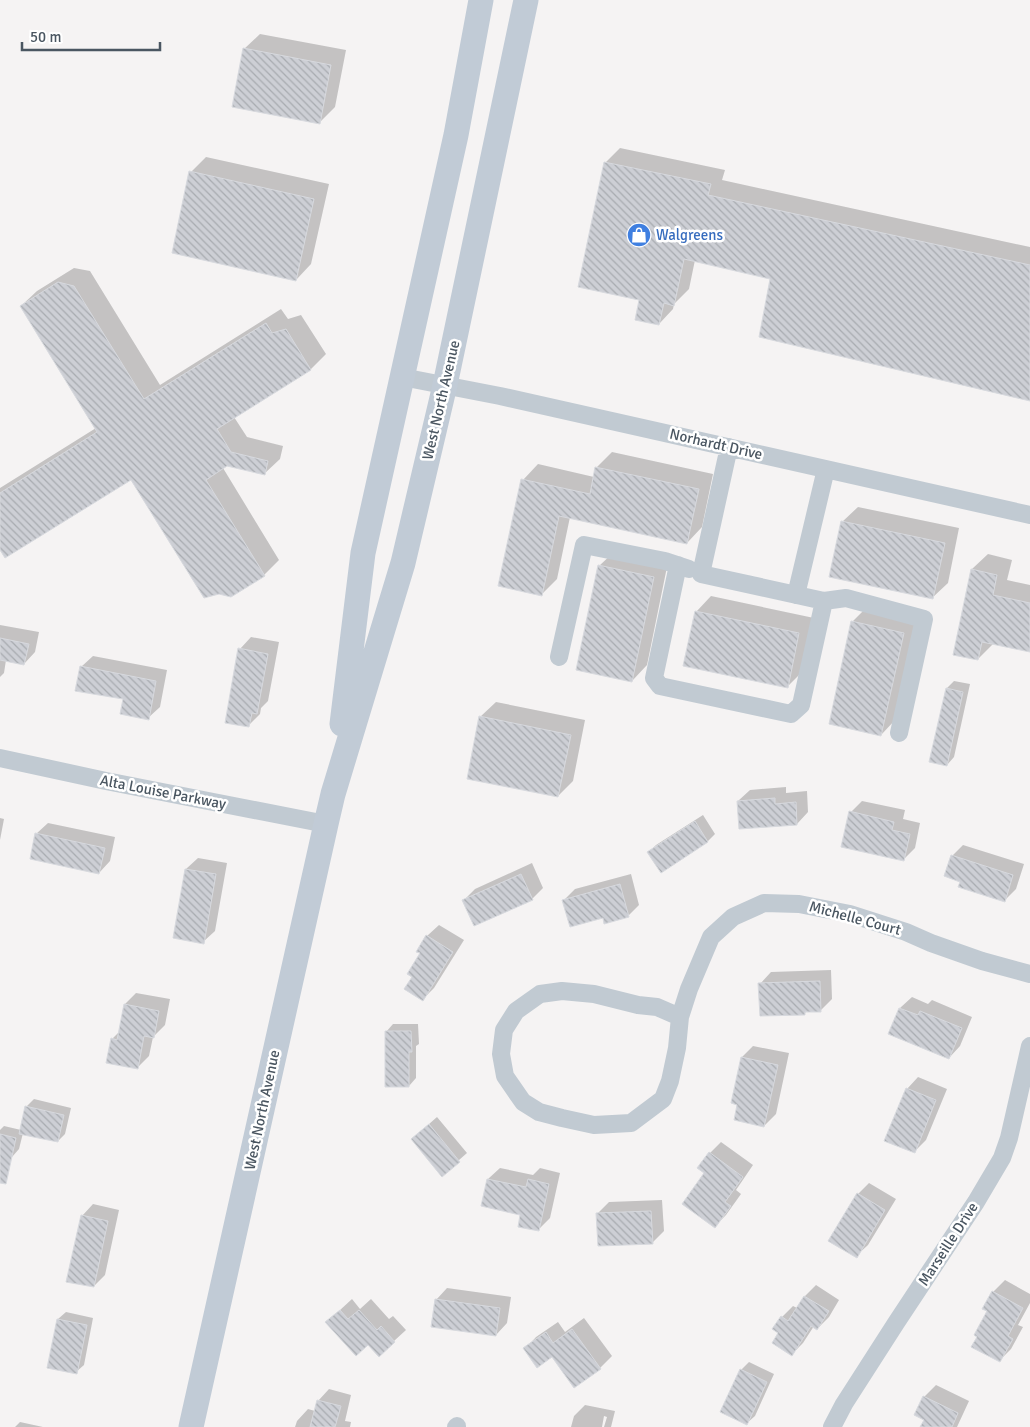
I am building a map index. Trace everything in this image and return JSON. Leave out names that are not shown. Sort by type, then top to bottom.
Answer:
[{"type":"main road","name":"West North Avenue","points":[[333,794],[363,553],[456,135],[481,0]]},
{"type":"main road","name":"West North Avenue","points":[[191,1427],[333,794],[403,563],[445,385],[526,0]]},
{"type":"street","name":"Norhardt Drive","points":[[402,377],[509,398],[1030,515]]},
{"type":"street","points":[[701,574],[730,448]]},
{"type":"street","points":[[796,595],[826,469]]},
{"type":"street","points":[[559,657],[584,545],[678,565],[701,574],[824,601],[846,598],[924,619],[899,733]]},
{"type":"street","points":[[678,565],[654,678],[660,686],[791,714],[801,705],[824,601]]},
{"type":"street","name":"Alta Louise Parkway","points":[[0,758],[326,824]]},
{"type":"street","name":"Michelle Court","points":[[680,1017],[657,1007],[638,1005],[594,994],[562,991],[540,994],[516,1010],[504,1030],[501,1054],[505,1076],[523,1102],[539,1112],[594,1125],[631,1123],[663,1099],[670,1081],[677,1048],[680,1017],[689,989],[711,937],[733,917],[764,903],[799,904],[850,914],[982,960],[1030,974]]},
{"type":"street","name":"Marseille Drive","points":[[832,1427],[844,1404],[976,1202],[1002,1158],[1009,1138],[1030,1046]]},
{"type":"building","points":[[243,48],[331,65],[320,124],[232,107]]},
{"type":"building","points":[[604,162],[711,184],[708,195],[1030,265],[1030,401],[759,337],[770,279],[684,259],[674,306],[664,303],[659,325],[635,320],[639,300],[578,287]]},
{"type":"building","points":[[189,171],[314,199],[296,281],[172,253]]},
{"type":"building","points":[[58,282],[74,286],[144,399],[266,323],[272,333],[286,329],[311,370],[217,429],[231,452],[268,461],[265,475],[227,466],[206,480],[265,576],[231,597],[219,594],[204,598],[131,480],[5,558],[0,550],[0,493],[97,432],[20,306]]},
{"type":"building","points":[[595,467],[699,489],[687,544],[559,516],[542,596],[498,586],[521,479],[590,494]]},
{"type":"building","points":[[841,521],[945,543],[933,599],[829,577]]},
{"type":"building","points":[[598,565],[654,577],[632,682],[576,670]]},
{"type":"building","points":[[971,569],[997,575],[993,595],[1030,603],[1030,652],[982,642],[978,660],[953,655]]},
{"type":"building","points":[[695,611],[799,633],[788,688],[683,666]]},
{"type":"building","points":[[851,621],[904,633],[881,736],[829,724]]},
{"type":"building","points":[[0,638],[29,644],[24,665],[0,660]]},
{"type":"building","points":[[238,648],[268,654],[257,714],[252,713],[249,727],[225,723]]},
{"type":"building","points":[[80,666],[156,681],[149,720],[120,714],[123,699],[75,691]]},
{"type":"building","points":[[946,688],[963,692],[947,766],[929,762]]},
{"type":"building","points":[[479,716],[571,735],[558,797],[467,779]]},
{"type":"building","points":[[775,798],[775,804],[796,802],[797,825],[739,829],[737,801]]},
{"type":"building","points":[[849,811],[894,822],[892,830],[910,834],[904,861],[841,847]]},
{"type":"building","points":[[695,821],[708,842],[661,873],[647,852]]},
{"type":"building","points":[[35,833],[105,848],[99,874],[30,859]]},
{"type":"building","points":[[951,855],[1013,875],[1005,902],[958,887],[960,882],[944,876]]},
{"type":"building","points":[[185,869],[216,874],[204,944],[173,938]]},
{"type":"building","points":[[521,874],[533,900],[474,926],[462,900]]},
{"type":"building","points":[[620,884],[629,917],[604,924],[603,918],[570,927],[562,900]]},
{"type":"building","points":[[426,935],[453,952],[423,1001],[404,989],[412,977],[407,974],[420,953],[416,952]]},
{"type":"building","points":[[820,981],[821,1012],[805,1012],[805,1015],[760,1016],[758,983]]},
{"type":"building","points":[[124,1004],[159,1011],[154,1038],[144,1036],[138,1069],[106,1063],[111,1038],[117,1040]]},
{"type":"building","points":[[899,1008],[918,1015],[920,1011],[962,1028],[949,1059],[888,1034]]},
{"type":"building","points":[[385,1031],[411,1031],[412,1052],[409,1052],[409,1087],[385,1087]]},
{"type":"building","points":[[741,1057],[778,1065],[764,1127],[734,1120],[737,1105],[731,1103]]},
{"type":"building","points":[[906,1088],[936,1100],[915,1153],[884,1141]]},
{"type":"building","points":[[25,1106],[64,1115],[58,1142],[19,1134]]},
{"type":"building","points":[[429,1124],[460,1162],[442,1177],[411,1139]]},
{"type":"building","points":[[0,1134],[16,1138],[6,1184],[0,1183]]},
{"type":"building","points":[[709,1152],[743,1177],[725,1202],[731,1206],[715,1228],[682,1204],[704,1173],[697,1168]]},
{"type":"building","points":[[487,1179],[526,1187],[528,1179],[549,1184],[539,1231],[518,1227],[520,1215],[481,1206]]},
{"type":"building","points":[[857,1193],[885,1210],[857,1258],[828,1241]]},
{"type":"building","points":[[651,1211],[653,1244],[598,1246],[596,1213]]},
{"type":"building","points":[[81,1215],[108,1221],[94,1287],[66,1282]]},
{"type":"building","points":[[992,1291],[1023,1308],[1008,1336],[1013,1339],[1000,1362],[971,1347],[977,1337],[974,1335],[987,1311],[982,1309]]},
{"type":"building","points":[[804,1296],[829,1311],[817,1330],[811,1326],[792,1356],[772,1343],[778,1333],[772,1329],[781,1316],[788,1321]]},
{"type":"building","points":[[435,1299],[500,1308],[496,1336],[431,1327]]},
{"type":"building","points":[[340,1310],[348,1319],[359,1310],[377,1330],[381,1326],[395,1342],[379,1357],[368,1345],[356,1356],[325,1322]]},
{"type":"building","points":[[57,1319],[87,1325],[77,1374],[47,1368]]},
{"type":"building","points":[[572,1329],[601,1369],[574,1388],[552,1357],[537,1368],[523,1348],[546,1332],[553,1343]]},
{"type":"building","points":[[740,1369],[767,1382],[747,1425],[720,1412]]},
{"type":"building","points":[[923,1396],[958,1413],[952,1427],[920,1427],[924,1420],[914,1415]]},
{"type":"building","points":[[317,1400],[341,1406],[335,1427],[310,1427]]},
{"type":"place","name":"Walgreens","points":[[639,235]]}]
